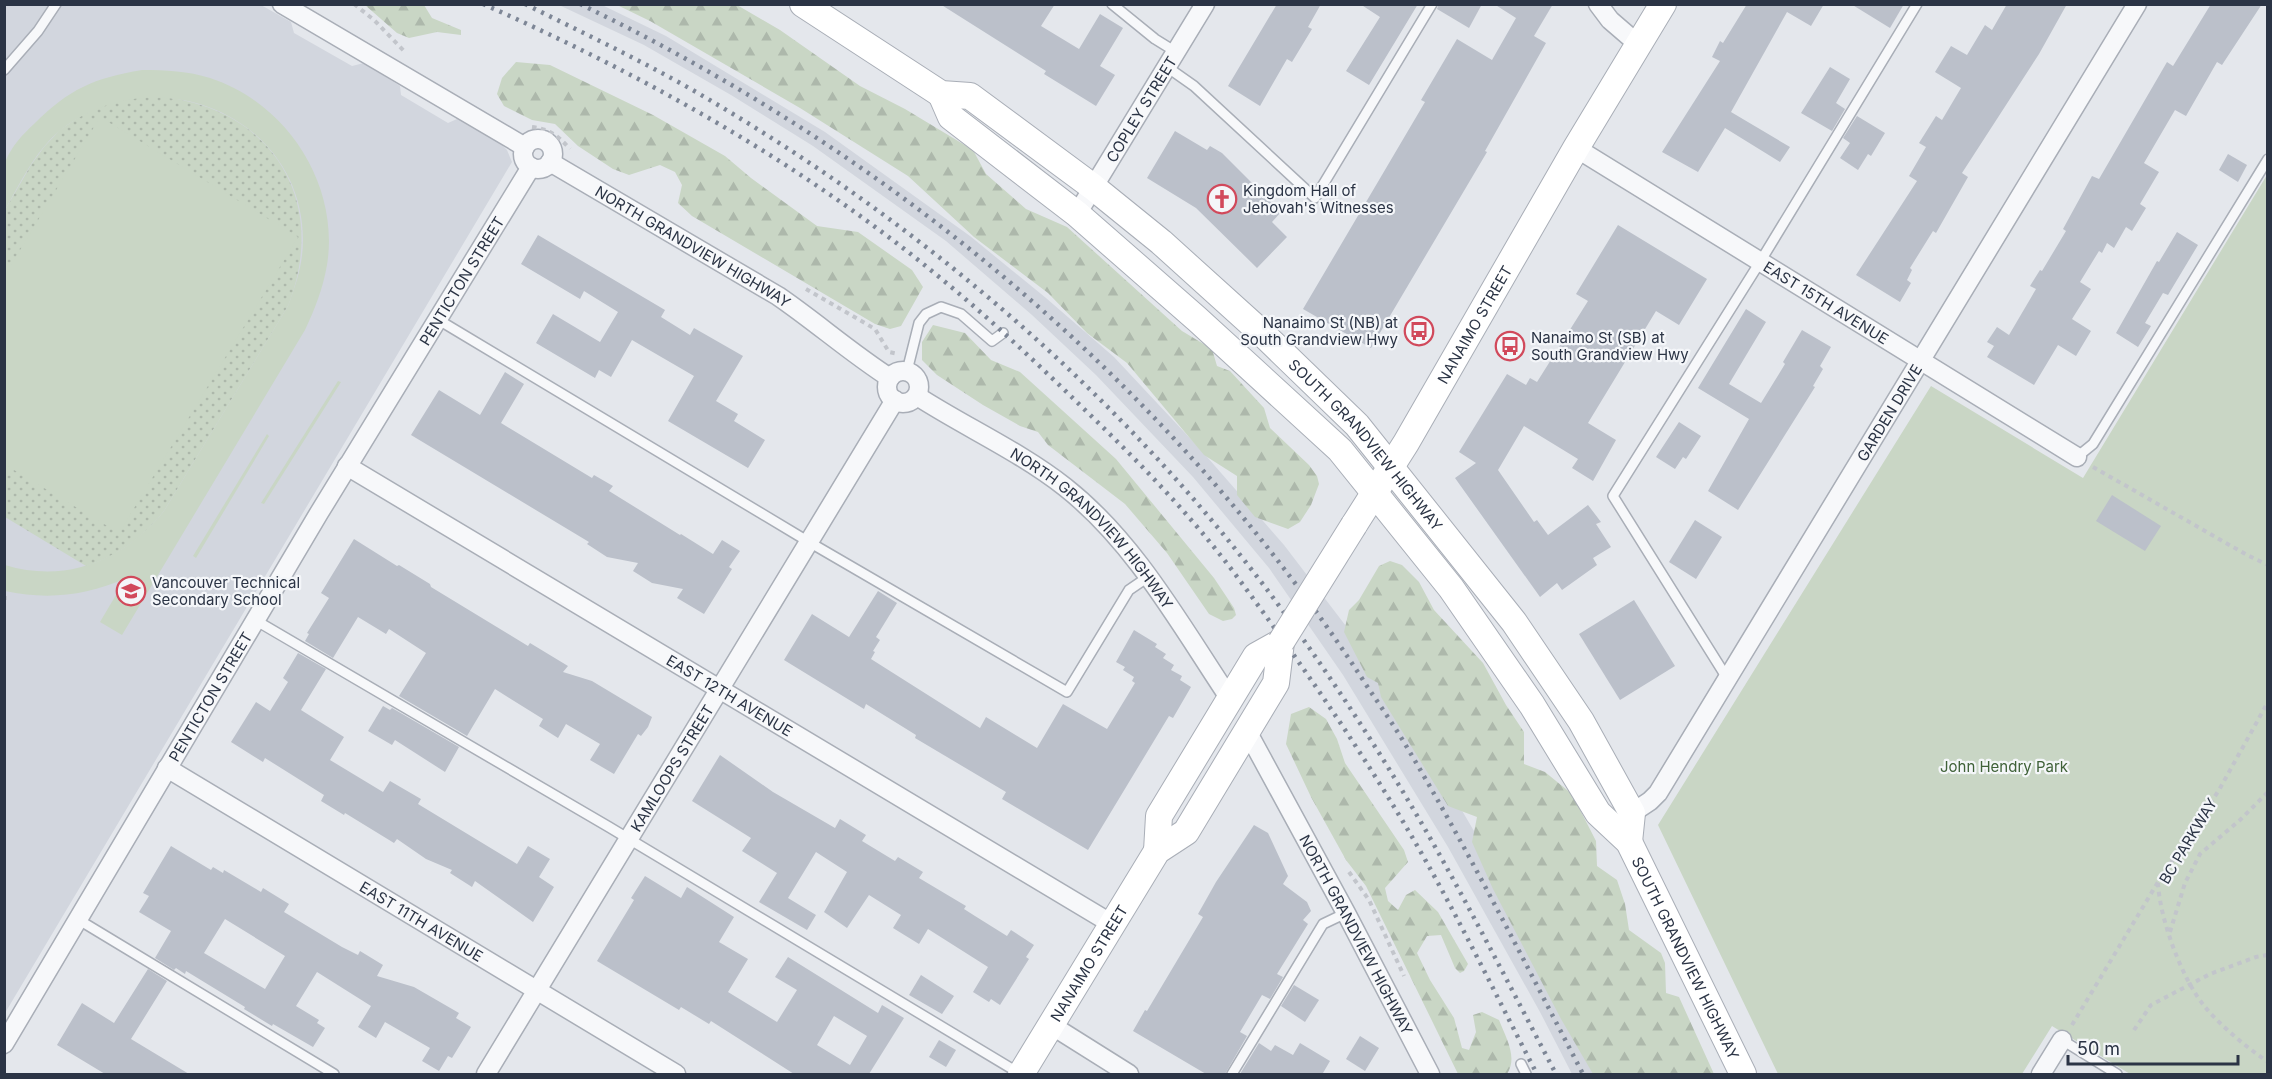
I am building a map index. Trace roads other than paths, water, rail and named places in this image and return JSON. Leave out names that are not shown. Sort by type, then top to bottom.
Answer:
[{"type":"main road","name":"SOUTH GRANDVIEW HIGHWAY","points":[[803,4],[941,94],[970,96],[1093,187],[1161,242],[1264,335],[1357,425],[1514,622],[1581,721],[1632,813],[1629,842]]},
{"type":"main road","name":"NANAIMO STREET","points":[[1021,1074],[1157,851],[1186,832],[1276,683],[1281,642],[1406,443],[1576,148],[1664,4]]},
{"type":"main road","name":"SOUTH GRANDVIEW HIGHWAY","points":[[941,94],[951,117],[1077,214],[1197,319],[1340,450],[1374,491],[1451,588],[1504,663],[1598,813],[1629,842],[1743,1074]]},
{"type":"main road","name":"NANAIMO STREET","points":[[1157,851],[1159,816],[1256,656],[1281,642]]},
{"type":"street","points":[[282,4],[525,147]]},
{"type":"street","name":"COPLEY STREET","points":[[1077,214],[1205,4]]},
{"type":"street","points":[[1599,4],[1610,20],[1639,45]]},
{"type":"street","name":"GARDEN DRIVE","points":[[1632,813],[1658,793],[2138,4]]},
{"type":"street","points":[[536,139],[545,141],[553,153],[550,162],[540,168],[531,167],[525,160],[525,147],[536,139]]},
{"type":"street","name":"EAST 15TH AVENUE","points":[[1576,148],[2077,457]]},
{"type":"street","name":"NORTH GRANDVIEW HIGHWAY","points":[[550,162],[778,296],[807,316],[865,363],[890,378]]},
{"type":"street","name":"PENTICTON STREET","points":[[4,1044],[347,466],[531,167]]},
{"type":"street","points":[[907,371],[912,373],[920,386],[917,396],[908,402],[895,400],[887,389],[890,378],[897,372],[907,371]]},
{"type":"street","name":"NORTH GRANDVIEW HIGHWAY","points":[[917,396],[1017,454],[1065,487],[1105,525],[1148,577],[1230,699]]},
{"type":"street","name":"KAMLOOPS STREET","points":[[486,1074],[895,400]]},
{"type":"street","name":"EAST 12TH AVENUE","points":[[347,466],[1112,924]]},
{"type":"street","name":"NORTH GRANDVIEW HIGHWAY","points":[[1247,731],[1430,1074]]},
{"type":"street","name":"EAST 11TH AVENUE","points":[[168,768],[676,1074]]},
{"type":"street","points":[[1051,1024],[1129,1074]]},
{"type":"street","points":[[2041,1074],[2062,1040]]},
{"type":"lane","points":[[4,70],[38,31],[56,4]]},
{"type":"lane","points":[[1112,4],[1155,39],[1194,86],[1315,198],[1432,4]]},
{"type":"lane","points":[[1727,678],[1613,496],[1760,262],[1917,4]]},
{"type":"lane","points":[[2077,457],[2094,444],[2268,159]]},
{"type":"lane","points":[[907,371],[919,323],[926,314],[941,307],[961,314],[992,341],[1003,333]]},
{"type":"lane","points":[[437,319],[809,542],[1067,692],[1129,591],[1148,577]]},
{"type":"lane","points":[[255,620],[629,839],[1021,1074]]},
{"type":"lane","points":[[1232,1074],[1323,924],[1346,913]]},
{"type":"lane","points":[[79,920],[334,1074]]},
{"type":"lane","points":[[2062,1040],[2117,1074]]},
{"type":"lane","points":[[1521,1064],[1526,1074]]},
{"type":"railway","points":[[483,4],[547,33],[673,98],[794,170],[852,210],[908,252],[978,310],[1124,448],[1183,511],[1220,555],[1342,725],[1436,879],[1537,1074]]},
{"type":"railway","points":[[525,4],[686,86],[794,152],[877,210],[957,272],[1034,338],[1108,407],[1177,481],[1242,558],[1339,691],[1390,770],[1438,852],[1556,1074]]},
{"type":"railway","points":[[580,4],[696,65],[808,132],[916,207],[1018,289],[1114,377],[1204,472],[1287,573],[1397,731],[1476,870],[1583,1074]]},
{"type":"place","name":"Kingdom Hall of Jehovah's Witnesses","points":[[1222,199]]},
{"type":"place","name":"Nanaimo St (NB) at South Grandview Hwy","points":[[1419,331]]},
{"type":"place","name":"Nanaimo St (SB) at South Grandview Hwy","points":[[1510,346]]},
{"type":"place","name":"Vancouver Technical Secondary School","points":[[131,591]]},
{"type":"park label","name":"John Hendry Park","points":[[2004,766]]}]
